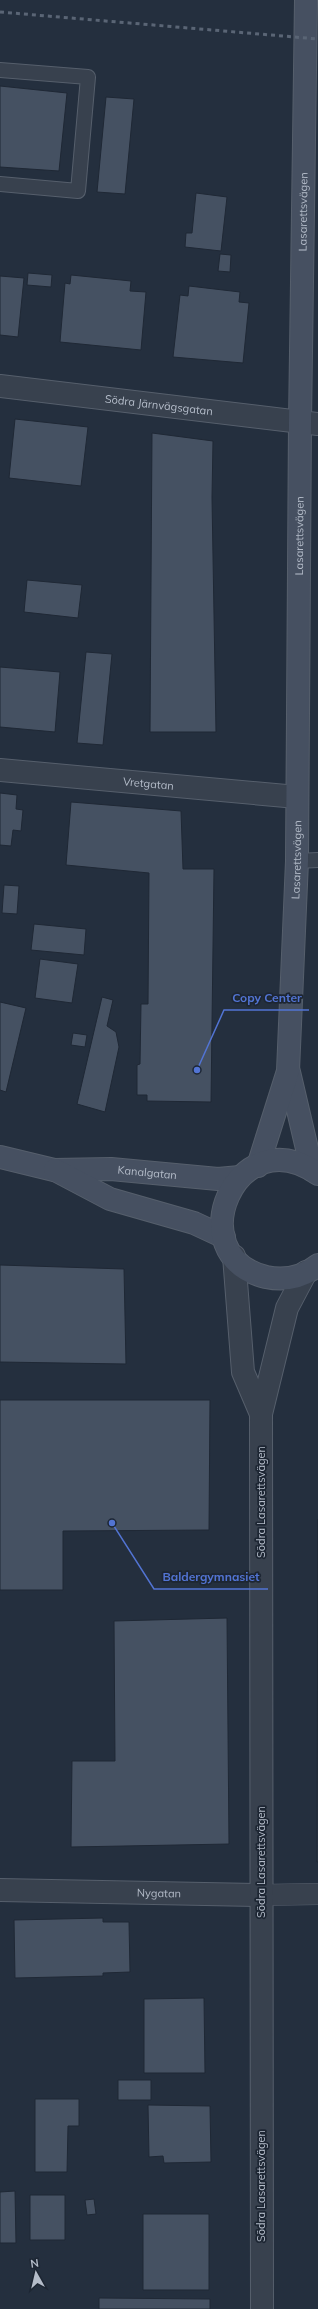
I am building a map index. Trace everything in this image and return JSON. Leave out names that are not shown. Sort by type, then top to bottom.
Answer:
[{"type":"main road","name":"Lasarettsvägen","points":[[258,1166],[288,1071],[307,861],[297,797],[309,424],[306,0]]},
{"type":"main road","name":"Lasarettsvägen","points":[[288,1071],[315,1172]]},
{"type":"main road","name":"Kanalgatan","points":[[0,1157],[54,1170],[110,1199],[194,1223],[229,1247],[250,1270],[271,1278],[295,1277],[312,1269]]},
{"type":"main road","points":[[229,1247],[222,1226],[223,1206],[230,1189],[240,1177],[258,1166],[286,1161],[297,1163],[315,1172]]},
{"type":"main road","name":"Kanalgatan","points":[[54,1170],[111,1169],[218,1178],[240,1177]]},
{"type":"street","name":"Södra Järnvägsgatan","points":[[0,386],[309,424]]},
{"type":"street","name":"Vretgatan","points":[[0,770],[297,797]]},
{"type":"street","name":"Södra Lasarettsvägen","points":[[229,1247],[243,1372],[261,1414]]},
{"type":"street","name":"Södra Lasarettsvägen","points":[[262,2309],[261,1414],[287,1308],[312,1269]]},
{"type":"street","name":"Nygatan","points":[[0,1890],[261,1895],[318,1894]]},
{"type":"lane","points":[[0,70],[88,77],[78,191],[0,184]]},
{"type":"building","points":[[0,86],[67,93],[59,171],[0,167]]},
{"type":"building","points":[[106,97],[134,99],[125,194],[97,192]]},
{"type":"building","points":[[196,193],[227,197],[221,251],[185,247],[186,233],[192,233]]},
{"type":"building","points":[[220,254],[231,255],[230,272],[218,271]]},
{"type":"building","points":[[28,273],[52,275],[51,287],[27,285]]},
{"type":"building","points":[[71,275],[131,281],[130,291],[146,292],[141,350],[60,342],[65,283],[70,284]]},
{"type":"building","points":[[0,276],[24,278],[18,337],[0,335]]},
{"type":"building","points":[[189,286],[240,292],[239,302],[249,303],[243,363],[173,357],[180,295],[188,296]]},
{"type":"building","points":[[15,419],[88,427],[81,486],[9,478]]},
{"type":"building","points":[[152,433],[213,441],[212,497],[216,732],[150,732]]},
{"type":"building","points":[[27,580],[82,585],[78,618],[24,612]]},
{"type":"building","points":[[86,652],[112,654],[103,745],[77,743]]},
{"type":"building","points":[[0,667],[60,672],[55,732],[0,727]]},
{"type":"building","points":[[0,793],[17,795],[16,809],[23,810],[21,831],[13,830],[11,846],[0,845]]},
{"type":"building","points":[[71,802],[181,811],[183,869],[214,869],[211,1102],[147,1101],[147,1095],[137,1095],[137,1065],[140,1064],[141,1004],[148,1004],[149,873],[66,865]]},
{"type":"building","points":[[4,885],[19,886],[17,914],[2,913]]},
{"type":"building","points":[[34,924],[86,929],[84,955],[31,950]]},
{"type":"building","points":[[40,959],[78,964],[72,1003],[35,998]]},
{"type":"building","points":[[102,997],[113,1000],[107,1026],[116,1032],[119,1047],[105,1112],[77,1104]]},
{"type":"building","points":[[0,1002],[26,1008],[6,1092],[0,1090]]},
{"type":"building","points":[[73,1033],[87,1035],[85,1047],[71,1045]]},
{"type":"building","points":[[0,1265],[124,1269],[126,1364],[0,1362]]},
{"type":"building","points":[[0,1400],[210,1400],[209,1530],[63,1531],[63,1590],[0,1590]]},
{"type":"building","points":[[318,1519],[318,1862],[317,1862]]},
{"type":"building","points":[[227,1618],[229,1844],[71,1847],[72,1761],[115,1761],[114,1621]]},
{"type":"building","points":[[103,1918],[103,1922],[129,1922],[130,1972],[103,1973],[103,1976],[15,1978],[14,1920]]},
{"type":"building","points":[[204,1998],[205,2073],[144,2073],[144,1999]]},
{"type":"building","points":[[118,2080],[151,2080],[151,2100],[118,2100]]},
{"type":"building","points":[[35,2099],[79,2099],[79,2126],[68,2126],[67,2172],[35,2172]]},
{"type":"building","points":[[148,2105],[210,2106],[211,2162],[164,2163],[163,2156],[149,2157]]},
{"type":"building","points":[[15,2191],[16,2243],[0,2243],[0,2192]]},
{"type":"building","points":[[30,2195],[65,2195],[65,2240],[30,2240]]},
{"type":"building","points":[[94,2199],[96,2214],[87,2215],[85,2200]]},
{"type":"building","points":[[143,2214],[209,2214],[209,2290],[143,2290]]},
{"type":"building","points":[[99,2298],[210,2299],[210,2309],[99,2309]]},
{"type":"railway","points":[[0,12],[318,39]]},
{"type":"place","name":"Copy Center","points":[[197,1070]]},
{"type":"place","name":"Baldergymnasiet","points":[[112,1523]]}]
